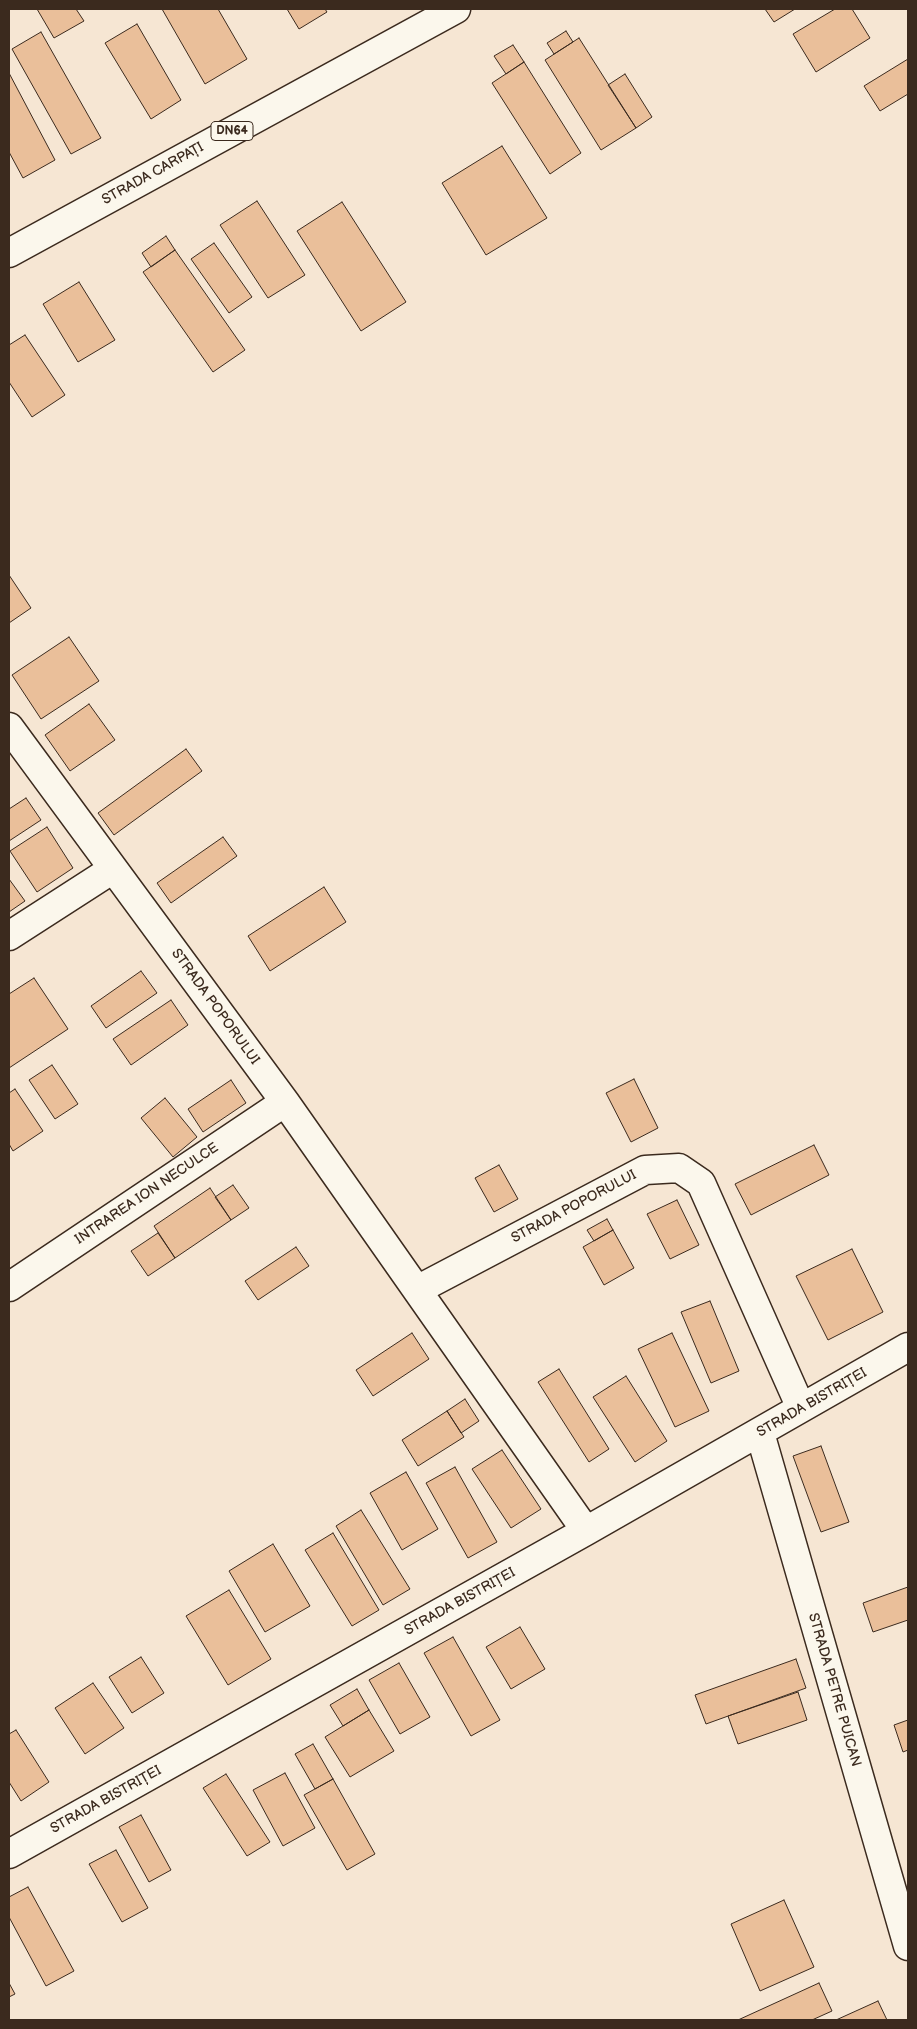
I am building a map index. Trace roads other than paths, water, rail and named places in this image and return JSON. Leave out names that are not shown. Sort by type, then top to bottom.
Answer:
[{"type":"street","name":"STRADA CARPAȚI","points":[[9,253],[456,9]]},
{"type":"street","name":"STRADA POPORULUI","points":[[9,727],[285,1102],[586,1532]]},
{"type":"street","points":[[9,936],[113,868]]},
{"type":"street","name":"INTRAREA ION NECULCE","points":[[9,1287],[285,1102]]},
{"type":"street","name":"STRADA POPORULUI","points":[[417,1290],[645,1170],[679,1168],[701,1183],[801,1408]]},
{"type":"street","name":"STRADA BISTRIȚEI","points":[[9,1854],[586,1532],[908,1347]]},
{"type":"street","name":"STRADA PETRE PUICAN","points":[[760,1433],[908,1946]]}]
